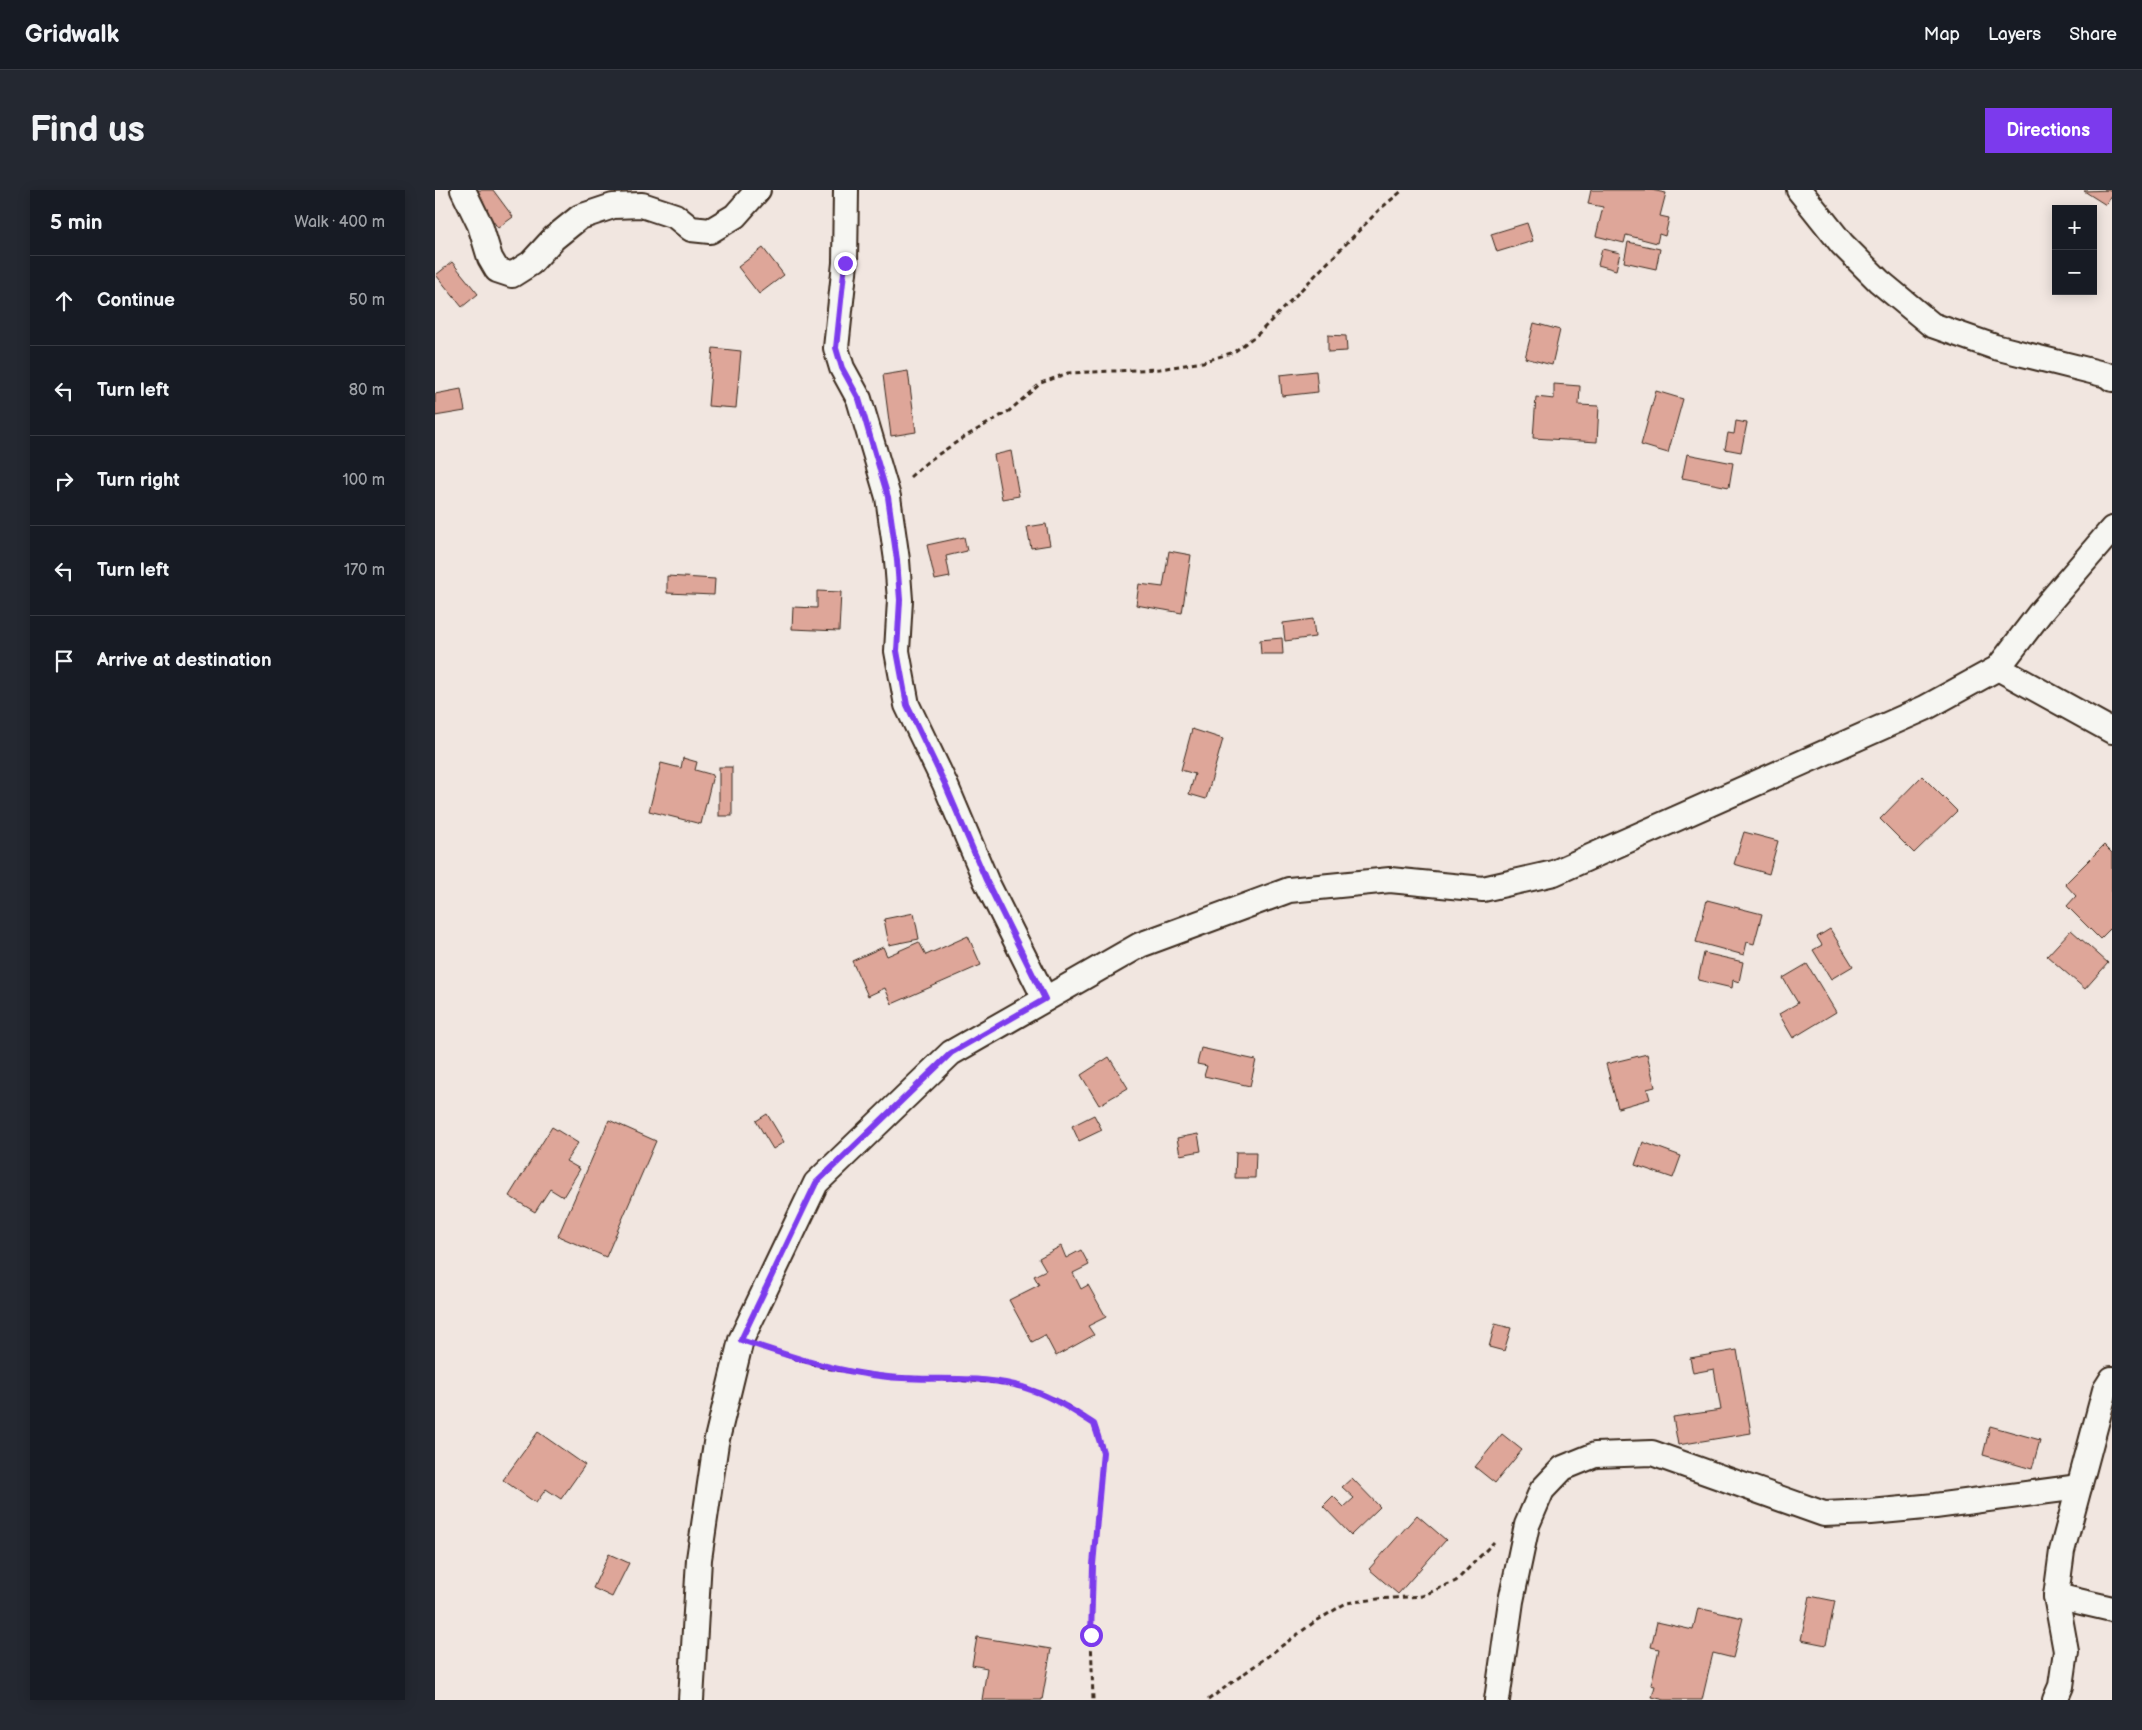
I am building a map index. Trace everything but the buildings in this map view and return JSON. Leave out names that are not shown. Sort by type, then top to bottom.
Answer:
[{"type":"street","points":[[463,190],[480,225],[490,258],[497,270],[511,275],[531,263],[554,238],[580,217],[613,206],[642,205],[675,216],[691,229],[710,232],[735,216],[758,190]]},
{"type":"street","points":[[846,190],[845,263],[836,348],[842,368],[859,399],[888,497],[897,560],[900,600],[897,651],[907,705],[945,784],[986,880],[1045,999]]},
{"type":"street","points":[[1799,190],[1842,244],[1879,281],[1932,326],[1995,347],[2107,375],[2112,379]]},
{"type":"street","points":[[691,1700],[699,1559],[716,1443],[741,1340],[816,1183],[951,1053],[1141,946],[1289,890],[1390,880],[1483,888],[1554,872],[1925,708],[1998,668],[2040,613],[2112,529]]},
{"type":"street","points":[[1998,668],[2112,731]]},
{"type":"street","points":[[2055,1700],[2061,1686],[2066,1651],[2056,1596],[2062,1551],[2105,1390],[2112,1379]]},
{"type":"street","points":[[1497,1700],[1511,1601],[1527,1525],[1542,1490],[1563,1468],[1595,1455],[1652,1453],[1824,1514],[1935,1506],[2079,1487]]},
{"type":"street","points":[[2056,1596],[2112,1609]]},
{"type":"path","points":[[888,497],[927,462],[1009,411],[1041,383],[1068,373],[1160,369],[1203,362],[1234,352],[1259,332],[1380,209],[1403,190]]},
{"type":"path","points":[[741,1340],[825,1368],[888,1377],[996,1382],[1030,1389],[1062,1404],[1094,1424],[1103,1452],[1093,1565],[1091,1635],[1093,1700]]},
{"type":"path","points":[[1208,1700],[1313,1623],[1345,1603],[1422,1596],[1456,1581],[1496,1540]]},
{"type":"route","points":[[845,263],[836,348],[842,368],[859,399],[888,497],[897,560],[900,600],[897,651],[907,705],[945,784],[986,880],[1045,999],[951,1053],[816,1183],[741,1340],[825,1368],[888,1377],[996,1382],[1030,1389],[1062,1404],[1094,1424],[1103,1452],[1093,1565],[1091,1635]]}]
